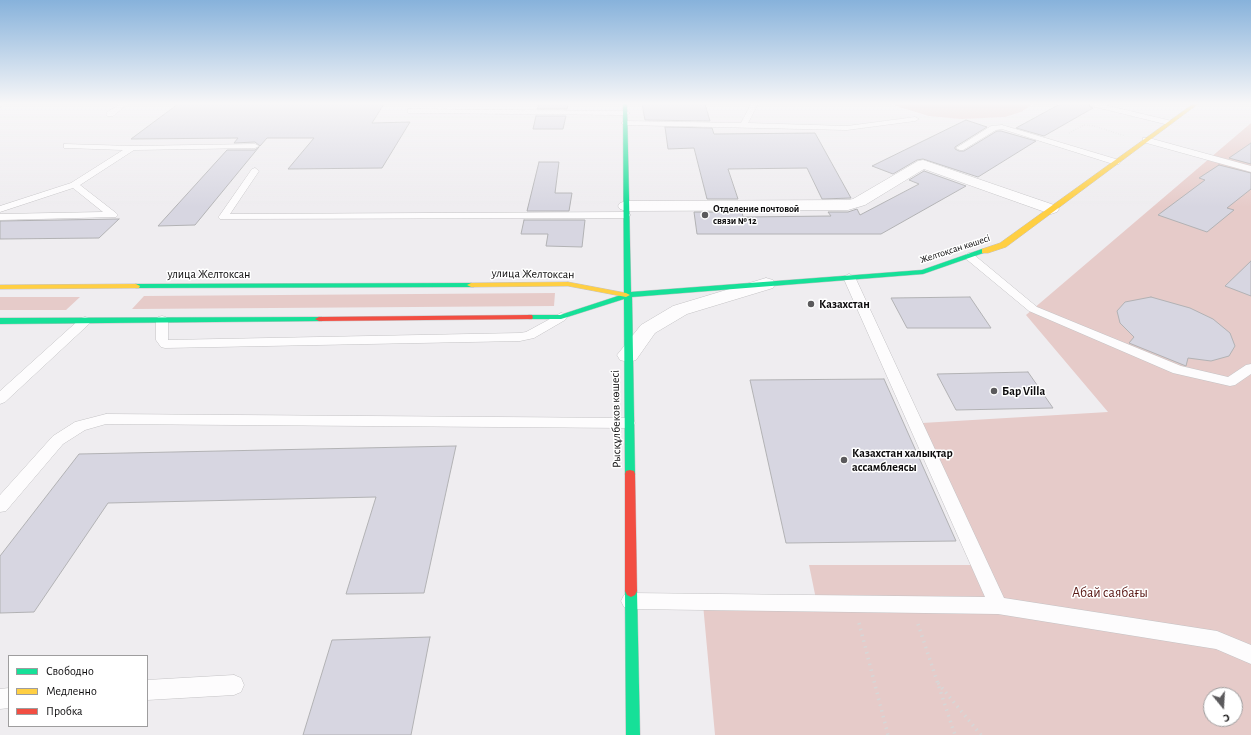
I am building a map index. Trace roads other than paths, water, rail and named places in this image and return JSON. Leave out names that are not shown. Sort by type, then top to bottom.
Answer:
[{"type":"main road","name":"Рысқұлбеков көшесі","points":[[625,138],[630,601],[633,735]]},
{"type":"main road","name":"Желтоқсан көшесі","points":[[627,295],[923,272],[1004,245],[1146,140]]},
{"type":"main road","name":"улица Желтоксан","points":[[0,288],[568,284],[627,295]]},
{"type":"main road","points":[[106,298],[117,287]]},
{"type":"main road","points":[[1,322],[561,317],[627,295]]},
{"type":"main road","points":[[85,321],[96,309]]},
{"type":"street","points":[[626,211],[848,205],[859,202],[923,164],[1052,209]]},
{"type":"street","points":[[628,355],[648,329],[680,310],[766,284]]},
{"type":"lane","points":[[960,148],[976,138]]},
{"type":"lane","points":[[1040,138],[1116,162]]},
{"type":"lane","points":[[1146,140],[1251,169]]},
{"type":"lane","points":[[67,146],[132,148],[255,146]]},
{"type":"lane","points":[[0,208],[74,185],[132,148]]},
{"type":"lane","points":[[255,171],[223,217],[626,211]]},
{"type":"lane","points":[[0,218],[113,215],[74,185]]},
{"type":"lane","points":[[969,256],[1034,309],[1178,370],[1230,382],[1251,368]]},
{"type":"lane","points":[[849,277],[998,606]]},
{"type":"lane","points":[[162,320],[162,340],[166,344],[520,337],[530,335],[561,317]]},
{"type":"lane","points":[[0,399],[85,321]]},
{"type":"lane","points":[[0,506],[58,440],[80,426],[106,419],[628,423]]},
{"type":"lane","points":[[630,601],[998,606],[1217,640],[1251,655]]},
{"type":"lane","points":[[148,690],[234,685]]},
{"type":"place","name":"Отделение почтовой связи № 12","points":[[705,215]]},
{"type":"place","name":"Казахстан","points":[[811,304]]},
{"type":"place","name":"Бар Villa","points":[[994,391]]},
{"type":"place","name":"Казахстан халықтар ассамблеясы","points":[[844,460]]},
{"type":"park label","name":"Абай саябағы","points":[[1110,593]]}]
